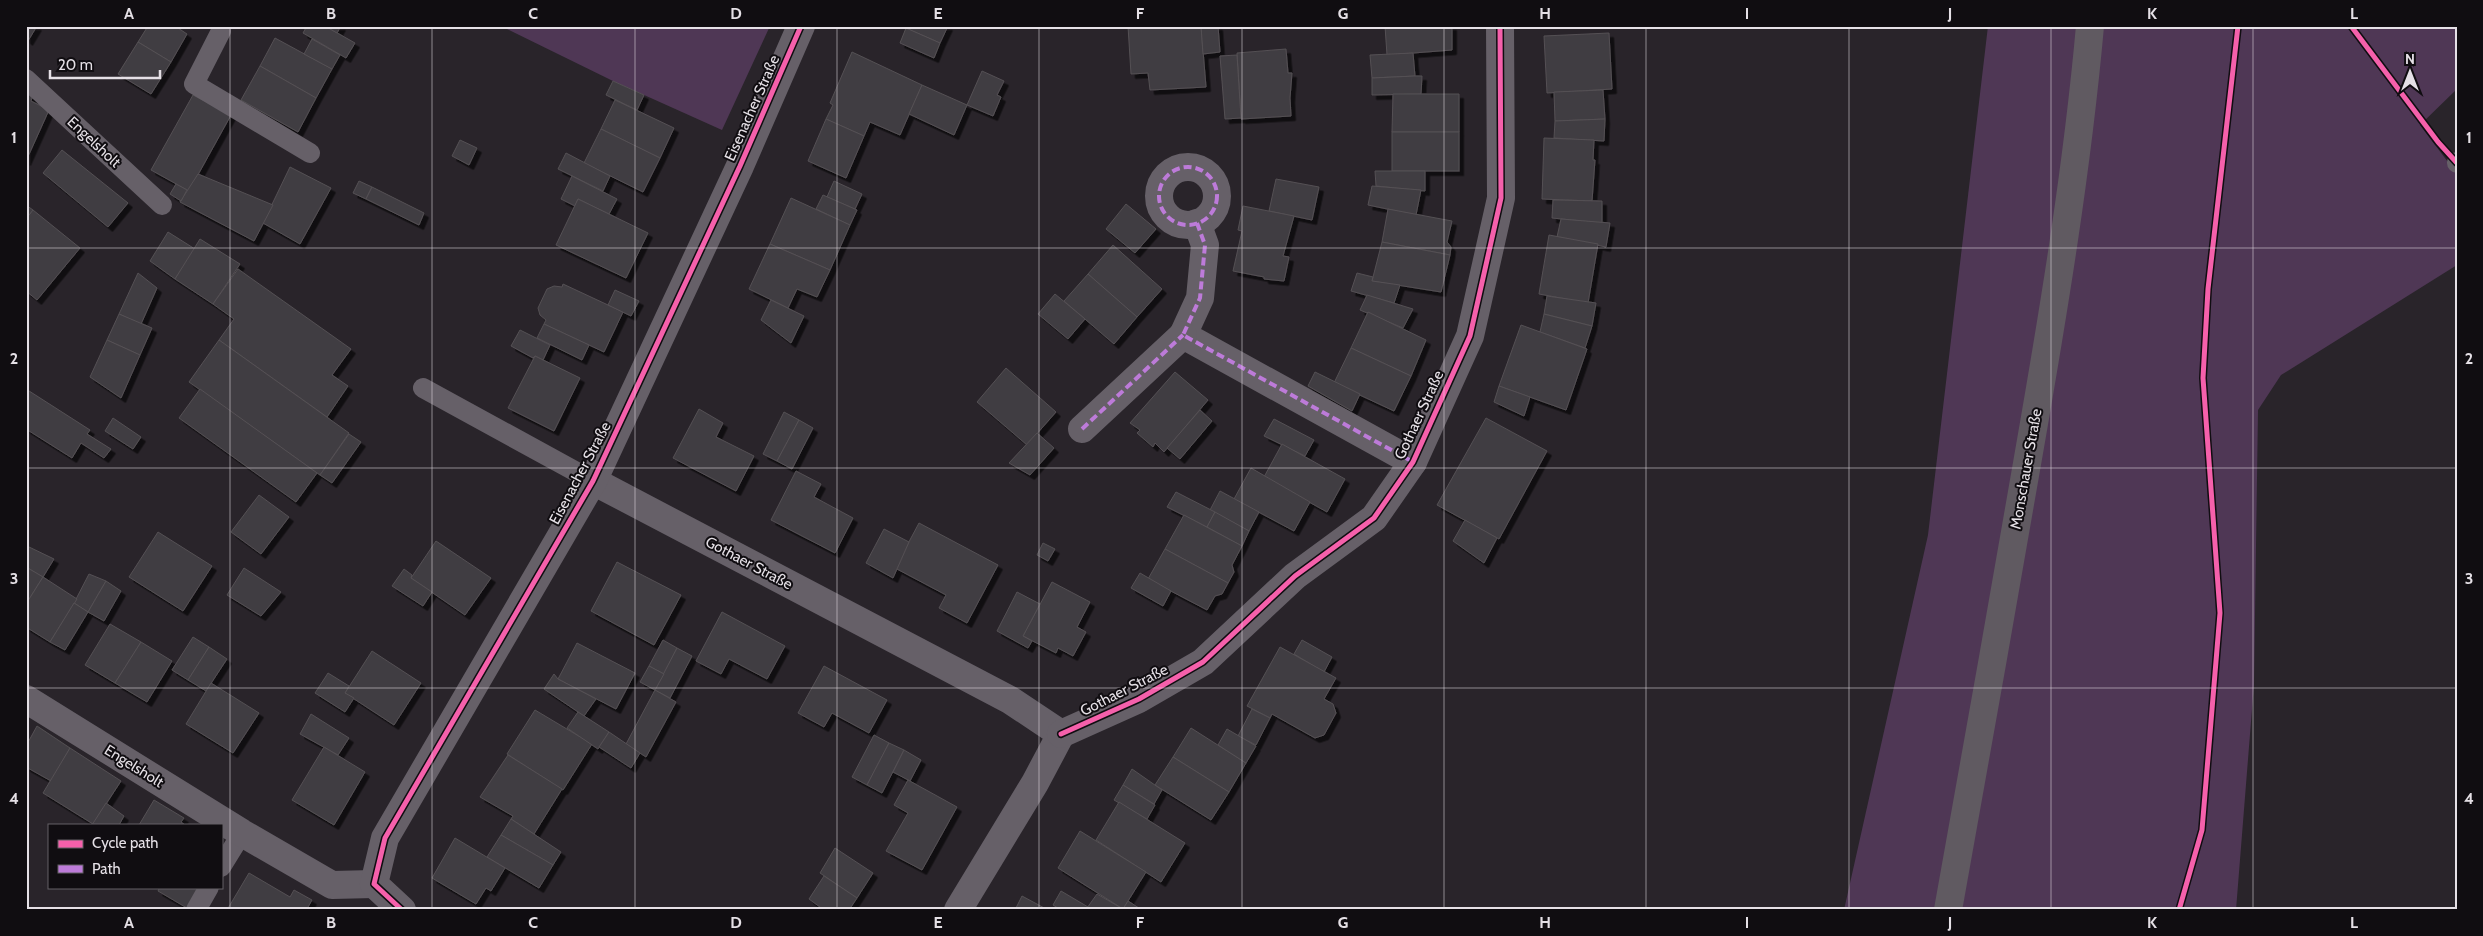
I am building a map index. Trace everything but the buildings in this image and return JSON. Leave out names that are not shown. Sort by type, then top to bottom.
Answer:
[{"type":"main road","name":"Monschauer Straße","points":[[1948,910],[2045,363],[2082,110],[2090,26]]},
{"type":"street","name":"Eisenacher Straße","points":[[374,884],[385,838],[593,481],[740,166],[801,26]]},
{"type":"street","name":"Gothaer Straße","points":[[593,481],[1010,700],[1061,734],[1139,699],[1203,662],[1295,576],[1374,518],[1412,462],[1470,336],[1501,198],[1500,26]]},
{"type":"street","points":[[1082,429],[1182,335],[1200,298],[1204,246],[1197,223]]},
{"type":"street","name":"Gothaer Straße","points":[[1182,335],[1412,462]]},
{"type":"street","name":"Engelsholt","points":[[26,699],[242,833],[332,885],[374,884]]},
{"type":"street","points":[[958,910],[1035,783],[1061,734]]},
{"type":"street","points":[[374,884],[402,910]]},
{"type":"lane","points":[[219,28],[194,84],[310,153]]},
{"type":"lane","name":"Engelsholt","points":[[26,79],[162,206]]},
{"type":"lane","points":[[422,388],[593,481]]},
{"type":"lane","points":[[222,865],[242,833]]},
{"type":"lane","points":[[196,910],[208,888]]},
{"type":"shaded area","points":[[501,26],[770,26],[722,130],[613,81]]},
{"type":"shaded area","points":[[1988,26],[2457,26],[2457,89],[2420,125],[2457,174],[2457,265],[2281,375],[2258,410],[2254,684],[2236,910],[1844,910],[1928,535]]},
{"type":"marked path","points":[[1188,167],[1199,169],[1212,180],[1217,196],[1215,207],[1204,220],[1188,225],[1177,223],[1164,212],[1159,196],[1161,185],[1172,172],[1188,167]]},
{"type":"marked path","points":[[1197,223],[1205,245],[1200,298],[1183,335],[1413,462]]},
{"type":"marked path","points":[[1082,429],[1183,335]]},
{"type":"cycle path","points":[[402,910],[374,884],[385,838],[593,481],[740,166],[801,26]]},
{"type":"cycle path","points":[[1061,734],[1139,699],[1203,662],[1295,576],[1374,518],[1413,462],[1470,336],[1501,198],[1500,26]]},
{"type":"cycle path","points":[[2179,910],[2202,830],[2220,613],[2203,378],[2208,289],[2238,26]]},
{"type":"cycle path","points":[[2351,26],[2438,142],[2457,163]]}]
